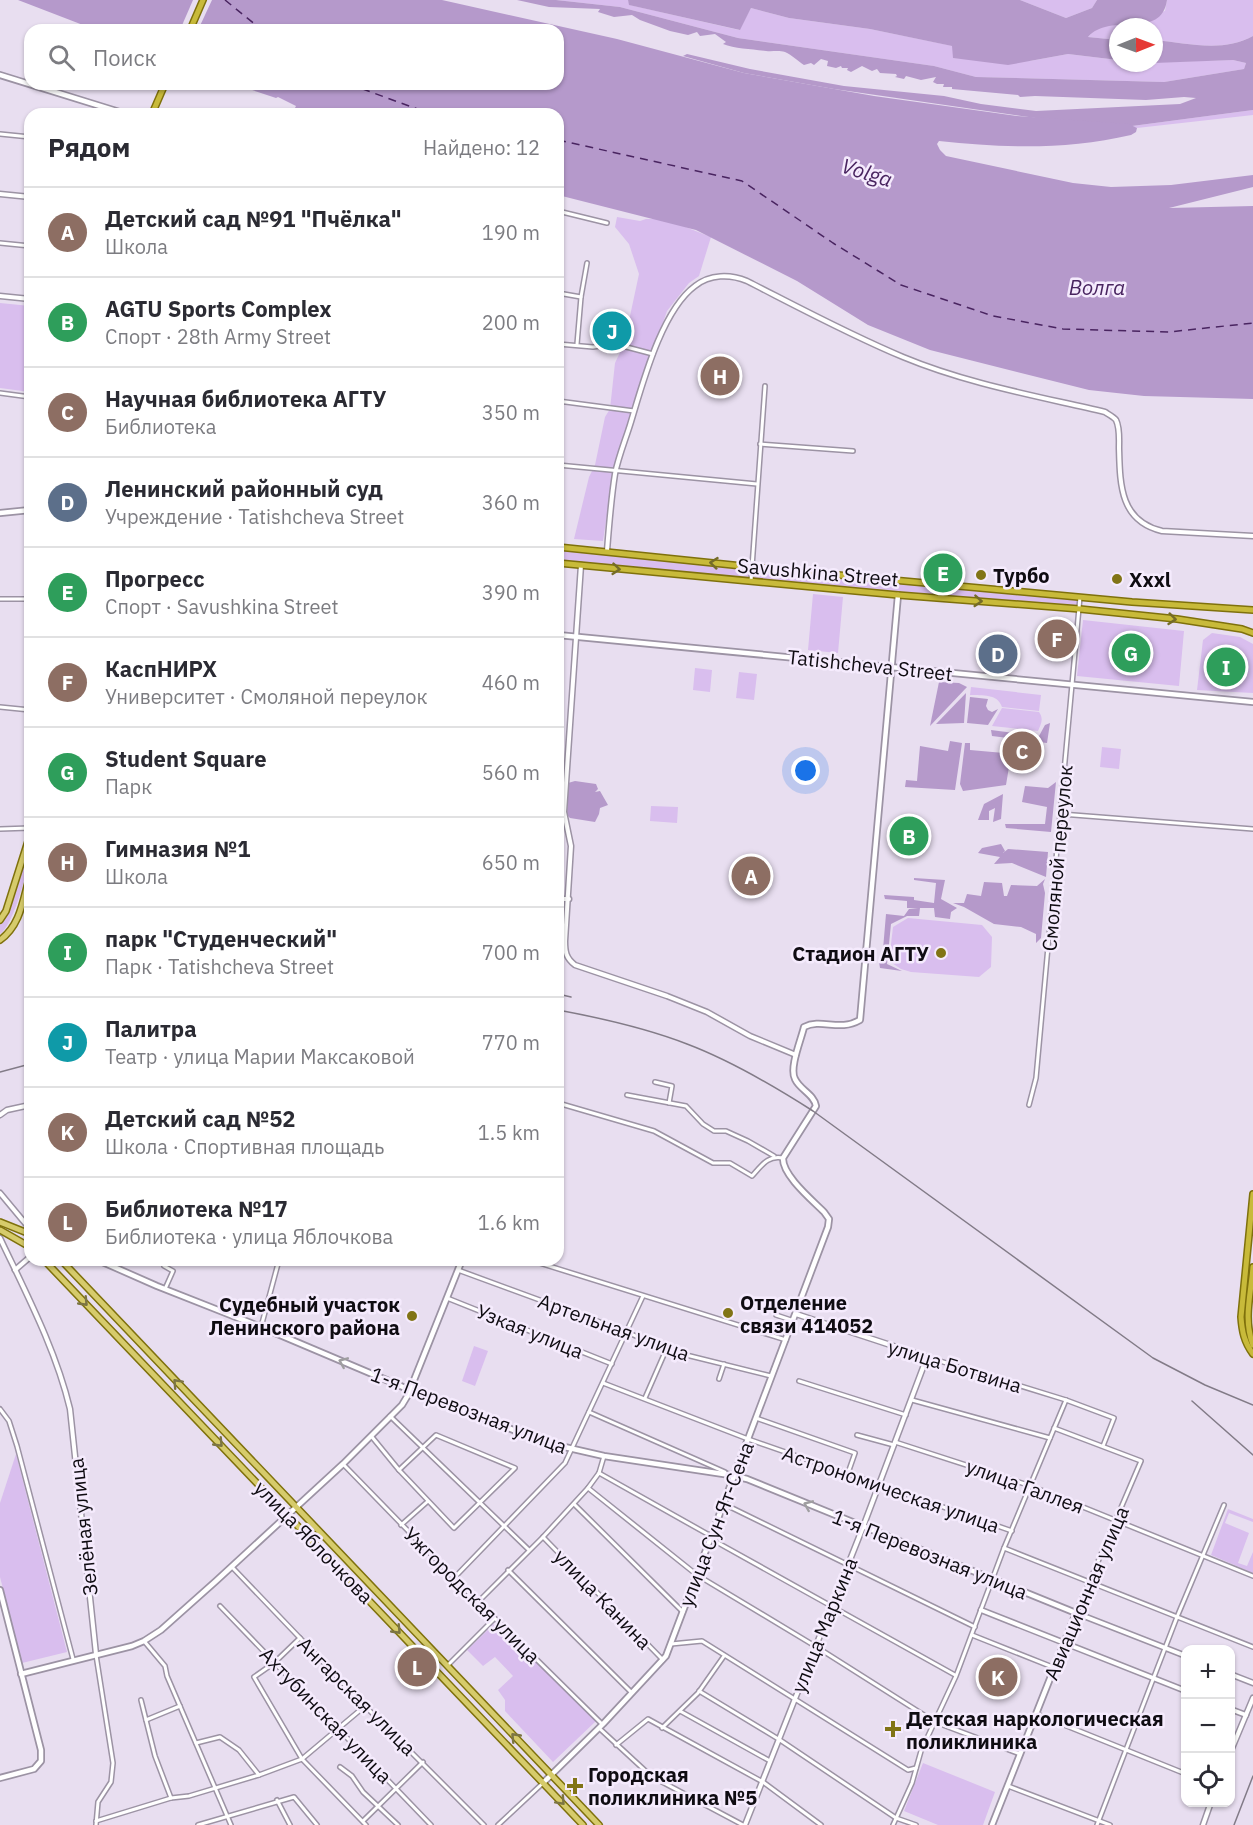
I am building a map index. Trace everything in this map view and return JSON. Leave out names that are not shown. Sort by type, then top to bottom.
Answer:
[{"type":"highway","points":[[193,24],[203,0]]},
{"type":"highway","points":[[155,108],[162,90]]},
{"type":"highway","name":"Savushkina Street","points":[[564,547],[1080,597],[1253,610]]},
{"type":"highway","name":"Savushkina Street","points":[[564,564],[898,595],[1079,609],[1177,619],[1242,629],[1253,633]]},
{"type":"highway","points":[[1253,1194],[1241,1317],[1245,1339],[1253,1354]]},
{"type":"highway","points":[[1253,1267],[1247,1317],[1248,1332],[1253,1345]]},
{"type":"main road","points":[[0,75],[24,83]]},
{"type":"main road","points":[[48,90],[105,108]]},
{"type":"main road","points":[[0,513],[24,512]]},
{"type":"main road","points":[[783,1158],[816,1106],[814,1100],[794,1078],[793,1068],[804,1027],[811,1023],[846,1026],[860,1020],[898,595]]},
{"type":"main road","name":"Tatishcheva Street","points":[[564,636],[1253,702]]},
{"type":"main road","points":[[0,920],[6,911],[24,854]]},
{"type":"main road","points":[[0,940],[13,928],[24,896]]},
{"type":"main road","name":"улица Сун Ят-Сена","points":[[543,1783],[663,1660],[671,1644],[732,1475],[794,1321],[828,1227],[829,1219],[787,1173],[783,1165],[783,1158]]},
{"type":"main road","points":[[0,1222],[24,1232]]},
{"type":"main road","points":[[0,1230],[24,1244]]},
{"type":"main road","name":"улица Яблочкова","points":[[50,1266],[583,1825]]},
{"type":"main road","name":"улица Яблочкова","points":[[67,1266],[599,1825]]},
{"type":"main road","name":"1-я Перевозная улица","points":[[117,1266],[165,1289],[410,1390],[547,1443],[604,1456],[747,1479],[1076,1613]]},
{"type":"main road","points":[[21,1674],[73,1659],[118,1650],[144,1641],[161,1630],[343,1464],[402,1404],[410,1390],[460,1266]]},
{"type":"main road","points":[[0,1590],[41,1750],[41,1761],[34,1769],[0,1778]]},
{"type":"main road","name":"Авиационная улица","points":[[992,1825],[1076,1613]]},
{"type":"street","points":[[0,134],[24,136]]},
{"type":"street","points":[[0,194],[24,196]]},
{"type":"street","points":[[564,212],[607,223]]},
{"type":"street","points":[[0,243],[24,245]]},
{"type":"street","points":[[577,345],[581,297],[587,263]]},
{"type":"street","points":[[607,551],[615,471],[653,354],[673,313],[694,286],[704,280],[717,277],[738,277],[903,357],[1025,395],[1105,412],[1115,419],[1117,425],[1121,488],[1127,505],[1136,519],[1148,528],[1162,531],[1253,536]]},
{"type":"street","points":[[564,294],[581,297]]},
{"type":"street","points":[[0,296],[24,298]]},
{"type":"street","points":[[564,344],[594,347],[615,344],[653,354]]},
{"type":"street","points":[[750,581],[765,386]]},
{"type":"street","points":[[0,393],[24,396]]},
{"type":"street","points":[[564,402],[634,411]]},
{"type":"street","points":[[760,444],[853,451]]},
{"type":"street","points":[[564,466],[758,484]]},
{"type":"street","points":[[581,566],[574,637],[564,812],[571,846],[565,951],[568,959],[575,965],[707,1012],[750,1036],[796,1055]]},
{"type":"street","name":"Смоляной переулок","points":[[1029,1105],[1036,1078],[1080,597]]},
{"type":"street","points":[[0,599],[24,599]]},
{"type":"street","points":[[0,707],[24,709]]},
{"type":"street","points":[[1061,814],[1253,829]]},
{"type":"street","points":[[0,829],[24,828]]},
{"type":"street","points":[[655,1082],[672,1086],[669,1102]]},
{"type":"street","points":[[627,1095],[686,1106],[703,1124],[714,1131],[726,1131],[774,1156],[783,1158]]},
{"type":"street","points":[[564,1105],[654,1131],[713,1163],[730,1163],[752,1176],[774,1156]]},
{"type":"street","points":[[0,1115],[7,1110],[24,1107]]},
{"type":"street","points":[[0,1193],[24,1221]]},
{"type":"street","name":"Зелёная улица","points":[[0,1238],[39,1324],[67,1395],[71,1416],[96,1654],[113,1763],[111,1782],[98,1802],[96,1823]]},
{"type":"street","points":[[15,1270],[24,1262]]},
{"type":"street","points":[[164,1266],[173,1270],[165,1289]]},
{"type":"street","points":[[261,1327],[277,1266]]},
{"type":"street","points":[[549,1266],[786,1340]]},
{"type":"street","name":"Артельная улица","points":[[458,1270],[627,1332],[666,1350],[772,1377]]},
{"type":"street","points":[[454,1578],[565,1463],[643,1296]]},
{"type":"street","name":"Узкая улица","points":[[447,1299],[612,1364]]},
{"type":"street","name":"улица Ботвина","points":[[796,1314],[1066,1400],[1114,1418],[1103,1446]]},
{"type":"street","points":[[776,1315],[794,1321]]},
{"type":"street","points":[[645,1398],[666,1350]]},
{"type":"street","name":"улица Маркина","points":[[744,1825],[780,1740],[927,1357]]},
{"type":"street","points":[[720,1379],[724,1363]]},
{"type":"street","points":[[799,1381],[906,1415]]},
{"type":"street","name":"Астрономическая улица","points":[[603,1383],[748,1438],[1012,1531]]},
{"type":"street","points":[[912,1400],[1050,1438]]},
{"type":"street","points":[[893,1825],[956,1676],[1004,1548],[1066,1400]]},
{"type":"street","points":[[0,1410],[9,1421],[17,1446],[73,1659]]},
{"type":"street","points":[[590,1412],[732,1475]]},
{"type":"street","points":[[390,1416],[529,1550]]},
{"type":"street","points":[[756,1418],[855,1453],[848,1473]]},
{"type":"street","points":[[1054,1428],[1103,1446]]},
{"type":"street","name":"улица Галлея","points":[[857,1434],[894,1443],[1031,1486],[1253,1576]]},
{"type":"street","points":[[372,1437],[399,1470],[427,1502],[454,1528],[515,1468],[436,1435],[399,1470]]},
{"type":"street","name":"Авиационная улица","points":[[1076,1613],[1141,1461],[1103,1446]]},
{"type":"street","points":[[478,1602],[588,1488],[599,1473],[604,1456]]},
{"type":"street","name":"Ужгородская улица","points":[[343,1464],[601,1726],[616,1745],[651,1776],[744,1825]]},
{"type":"street","points":[[599,1473],[831,1607],[956,1676]]},
{"type":"street","points":[[588,1488],[697,1575],[935,1722],[1020,1754]]},
{"type":"street","points":[[401,1525],[427,1502]]},
{"type":"street","points":[[574,1504],[683,1612]]},
{"type":"street","points":[[723,1504],[975,1627]]},
{"type":"street","points":[[1096,1825],[1177,1617],[1224,1505]]},
{"type":"street","name":"улица Канина","points":[[543,1537],[663,1660]]},
{"type":"street","name":"Астрономическая улица","points":[[1004,1548],[1253,1647]]},
{"type":"street","name":"Ангарская улица","points":[[232,1567],[365,1706],[484,1825]]},
{"type":"street","points":[[508,1570],[632,1693]]},
{"type":"street","name":"Ахтубинская улица","points":[[220,1606],[431,1825]]},
{"type":"street","points":[[981,1610],[1181,1689]]},
{"type":"street","name":"1-я Перевозная улица","points":[[1076,1613],[1181,1654]]},
{"type":"street","points":[[447,1666],[495,1618]]},
{"type":"street","points":[[972,1635],[1054,1668]]},
{"type":"street","points":[[300,1638],[274,1663],[254,1677],[302,1759],[366,1825]]},
{"type":"street","points":[[144,1641],[165,1666],[167,1676],[231,1825]]},
{"type":"street","points":[[671,1644],[702,1641],[908,1770],[916,1768]]},
{"type":"street","points":[[662,1728],[699,1691],[724,1656]]},
{"type":"street","points":[[1235,1676],[1253,1683]]},
{"type":"street","points":[[699,1691],[780,1740],[896,1818],[916,1825]]},
{"type":"street","points":[[1230,1753],[1253,1698]]},
{"type":"street","points":[[141,1700],[155,1756],[171,1798]]},
{"type":"street","points":[[146,1720],[180,1706]]},
{"type":"street","points":[[96,1823],[171,1798],[189,1796],[259,1775],[302,1759],[365,1706]]},
{"type":"street","points":[[680,1711],[771,1761]]},
{"type":"street","points":[[1235,1711],[1246,1715]]},
{"type":"street","points":[[1036,1714],[1181,1772]]},
{"type":"street","points":[[616,1745],[648,1719],[763,1782],[821,1825]]},
{"type":"street","points":[[195,1743],[220,1737],[239,1750],[259,1775]]},
{"type":"street","points":[[363,1821],[423,1762]]},
{"type":"street","points":[[340,1767],[398,1825]]},
{"type":"street","points":[[498,1825],[543,1783]]},
{"type":"street","points":[[1008,1786],[1110,1825]]},
{"type":"street","points":[[198,1825],[277,1800],[294,1797],[316,1825]]},
{"type":"street","points":[[277,1800],[290,1825]]},
{"type":"street","points":[[1203,1825],[1210,1807]]},
{"type":"shaded area","points":[[517,0],[556,0],[620,7],[738,38],[934,66],[976,77],[1164,82],[1244,69],[1246,63],[1233,60],[1163,63],[1163,41],[1217,46],[1253,36],[1253,110],[1132,126],[1036,118],[834,89],[744,73],[683,56],[687,54],[750,69],[844,86],[944,96],[981,104],[1036,111],[1180,104],[1196,98],[1146,100],[1020,97],[952,89],[952,87],[943,87],[944,84],[933,82],[936,77],[921,80],[906,76],[904,79],[895,77],[896,74],[880,73],[877,69],[872,71],[862,66],[851,72],[847,70],[848,68],[841,66],[836,68],[827,66],[828,61],[821,59],[814,65],[811,63],[804,65],[785,52],[733,47],[723,44],[726,42],[715,34],[700,36],[697,32],[688,35],[670,31],[632,15],[614,17],[598,12],[600,9],[549,7]]},
{"type":"shaded area","points":[[556,0],[628,0],[630,5],[739,30],[751,8],[789,18],[870,29],[953,46],[953,58],[1030,61],[1068,54],[1109,59],[1109,72],[1163,72],[1163,62],[1233,60],[1246,63],[1244,69],[1164,82],[976,77],[934,66],[738,38],[620,7]]},
{"type":"shaded area","points":[[628,0],[1020,0],[1066,18],[1092,8],[1097,0],[1167,0],[1163,12],[1156,18],[1109,18],[1109,26],[1088,37],[1109,39],[1109,59],[1068,54],[1008,65],[953,58],[952,46],[870,29],[789,18],[751,8],[740,30],[629,5]]},
{"type":"shaded area","points":[[1020,0],[1097,0],[1092,8],[1066,18]]},
{"type":"shaded area","points":[[1167,0],[1253,0],[1253,36],[1217,46],[1163,41],[1163,18],[1138,18],[1165,11]]},
{"type":"shaded area","points":[[1109,25],[1109,39],[1088,37],[1095,29]]},
{"type":"shaded area","points":[[1253,110],[1253,115],[1137,128],[1132,126]]},
{"type":"shaded area","points":[[617,217],[640,221],[656,219],[711,237],[699,276],[689,283],[667,311],[614,469],[603,541],[574,539],[589,477],[595,465],[605,417],[610,409],[615,363],[624,344],[639,274],[629,244],[615,227]]},
{"type":"shaded area","points":[[0,303],[24,305],[24,391],[0,388]]},
{"type":"shaded area","points":[[564,548],[1078,598],[1078,607],[564,564]]},
{"type":"shaded area","points":[[813,594],[843,597],[838,653],[808,650]]},
{"type":"shaded area","points":[[1083,620],[1184,631],[1179,686],[1077,676]]},
{"type":"shaded area","points":[[1212,633],[1240,637],[1253,644],[1253,693],[1197,690],[1203,640]]},
{"type":"shaded area","points":[[695,668],[712,670],[710,692],[693,690]]},
{"type":"shaded area","points":[[739,672],[757,674],[754,700],[736,698]]},
{"type":"shaded area","points":[[939,682],[959,683],[967,687],[930,726]]},
{"type":"shaded area","points":[[971,687],[1041,695],[1039,711],[1002,707],[993,697],[970,695]]},
{"type":"shaded area","points":[[966,693],[964,723],[936,724]]},
{"type":"shaded area","points":[[970,697],[988,699],[986,706],[988,710],[992,712],[998,709],[988,725],[967,723]]},
{"type":"shaded area","points":[[1002,708],[1039,712],[1042,719],[1038,731],[992,726]]},
{"type":"shaded area","points":[[1050,723],[1047,743],[992,736],[991,730],[1039,736],[1045,725]]},
{"type":"shaded area","points":[[950,741],[962,743],[955,790],[905,787],[906,780],[917,781],[920,746],[948,751]]},
{"type":"shaded area","points":[[965,743],[970,743],[970,750],[1015,754],[1014,760],[1010,761],[1006,785],[963,791],[960,784]]},
{"type":"shaded area","points":[[1102,747],[1121,749],[1119,769],[1100,767]]},
{"type":"shaded area","points":[[575,781],[596,784],[598,789],[595,792],[600,791],[608,805],[600,808],[595,822],[570,818],[567,815],[568,783]]},
{"type":"shaded area","points":[[1056,782],[1051,832],[1006,828],[1005,824],[1045,824],[1047,807],[1022,802],[1025,786],[1048,788]]},
{"type":"shaded area","points":[[1003,794],[1001,819],[993,822],[995,808],[989,811],[989,820],[978,820],[984,804]]},
{"type":"shaded area","points":[[651,806],[678,807],[677,823],[650,821]]},
{"type":"shaded area","points":[[1001,844],[1005,851],[1003,853],[1008,849],[1048,852],[1046,877],[1012,863],[994,864],[1000,857],[978,853],[982,848]]},
{"type":"shaded area","points":[[24,860],[24,878],[16,906],[6,928],[0,934],[0,922]]},
{"type":"shaded area","points":[[914,878],[945,880],[941,899],[957,908],[951,912],[950,919],[935,917],[934,908],[920,908],[919,916],[907,916],[891,924],[887,964],[902,971],[880,968],[886,914],[904,916],[909,909],[918,908],[907,908],[907,901],[885,899],[884,895],[914,897],[914,900],[934,903],[936,883],[914,880]]},
{"type":"shaded area","points":[[1045,879],[1041,938],[1036,943],[1036,934],[1021,927],[994,924],[953,903],[964,903],[967,894],[981,896],[984,882],[1002,883],[1004,896],[1007,896],[1011,885],[1037,886]]},
{"type":"shaded area","name":"Стадион АГТУ","points":[[908,918],[982,925],[992,937],[991,967],[979,977],[911,972],[901,969],[889,961],[893,927]]},
{"type":"shaded area","points":[[474,1346],[488,1351],[475,1386],[462,1381]]},
{"type":"shaded area","points":[[16,1454],[67,1652],[22,1663],[0,1577],[0,1503]]},
{"type":"shaded area","points":[[1228,1509],[1253,1519],[1253,1522],[1229,1513],[1225,1523],[1249,1533],[1238,1563],[1247,1566],[1253,1552],[1253,1573],[1211,1555]]},
{"type":"shaded area","points":[[494,1624],[543,1668],[596,1721],[553,1762],[505,1711],[505,1700],[498,1690],[513,1676],[495,1657],[483,1666],[467,1650]]},
{"type":"shaded area","points":[[923,1763],[995,1792],[983,1825],[938,1825],[904,1811]]},
{"type":"water","name":"Волга","points":[[18,0],[442,0],[550,24],[80,24]]},
{"type":"water","name":"Волга","points":[[564,27],[744,73],[874,96],[1017,116],[1129,124],[1137,128],[1136,132],[1131,135],[1083,143],[1012,146],[939,141],[937,144],[946,156],[1073,183],[1111,187],[1171,185],[1253,175],[1253,187],[1169,208],[1253,206],[1253,399],[1144,396],[1089,390],[930,350],[868,325],[797,281],[696,230],[564,197],[564,108],[295,108],[296,106],[252,90],[564,90]]},
{"type":"pier","points":[[193,0],[212,0],[201,24],[183,24]]},
{"type":"ferry route","points":[[225,0],[255,24]]},
{"type":"ferry route","points":[[365,90],[415,108]]},
{"type":"ferry route","points":[[564,141],[742,181],[833,243],[901,285],[993,316],[1063,329],[1169,332],[1253,323]]},
{"type":"railway","points":[[564,995],[571,997]]},
{"type":"railway","points":[[564,1011],[623,1024],[671,1038],[720,1058],[768,1083],[813,1111],[1153,1358],[1205,1385],[1253,1405]]},
{"type":"railway","points":[[0,1072],[24,1066]]},
{"type":"railway","points":[[1192,1401],[1253,1455]]},
{"type":"railway","points":[[1234,1825],[1253,1776]]},
{"type":"place","name":"Палитра","points":[[612,331]]},
{"type":"place","name":"Гимназия №1","points":[[720,376]]},
{"type":"place","name":"Прогресс","points":[[943,573]]},
{"type":"place","name":"Турбо","points":[[981,575]]},
{"type":"place","name":"Xxxl","points":[[1117,579]]},
{"type":"place","name":"КаспНИРХ","points":[[1057,639]]},
{"type":"place","name":"Student Square","points":[[1131,653]]},
{"type":"place","name":"Ленинский районный суд","points":[[998,654]]},
{"type":"place","name":"парк \"Студенческий\"","points":[[1226,667]]},
{"type":"place","name":"Научная библиотека АГТУ","points":[[1022,751]]},
{"type":"place","name":"AGTU Sports Complex","points":[[909,836]]},
{"type":"place","name":"Детский сад №91 \"Пчёлка\"","points":[[751,876]]},
{"type":"place","name":"Стадион АГТУ","points":[[941,953]]},
{"type":"place","name":"Отделение связи 414052","points":[[728,1313]]},
{"type":"place","name":"Судебный участок Ленинского района","points":[[412,1316]]},
{"type":"place","name":"Библиотека №17","points":[[417,1667]]},
{"type":"place","name":"Детский сад №52","points":[[998,1677]]},
{"type":"place","name":"Детская наркологическая поликлиника","points":[[893,1729]]},
{"type":"place","name":"Городская поликлиника №5","points":[[575,1786]]},
{"type":"water label","name":"Volga","points":[[867,172]]}]
